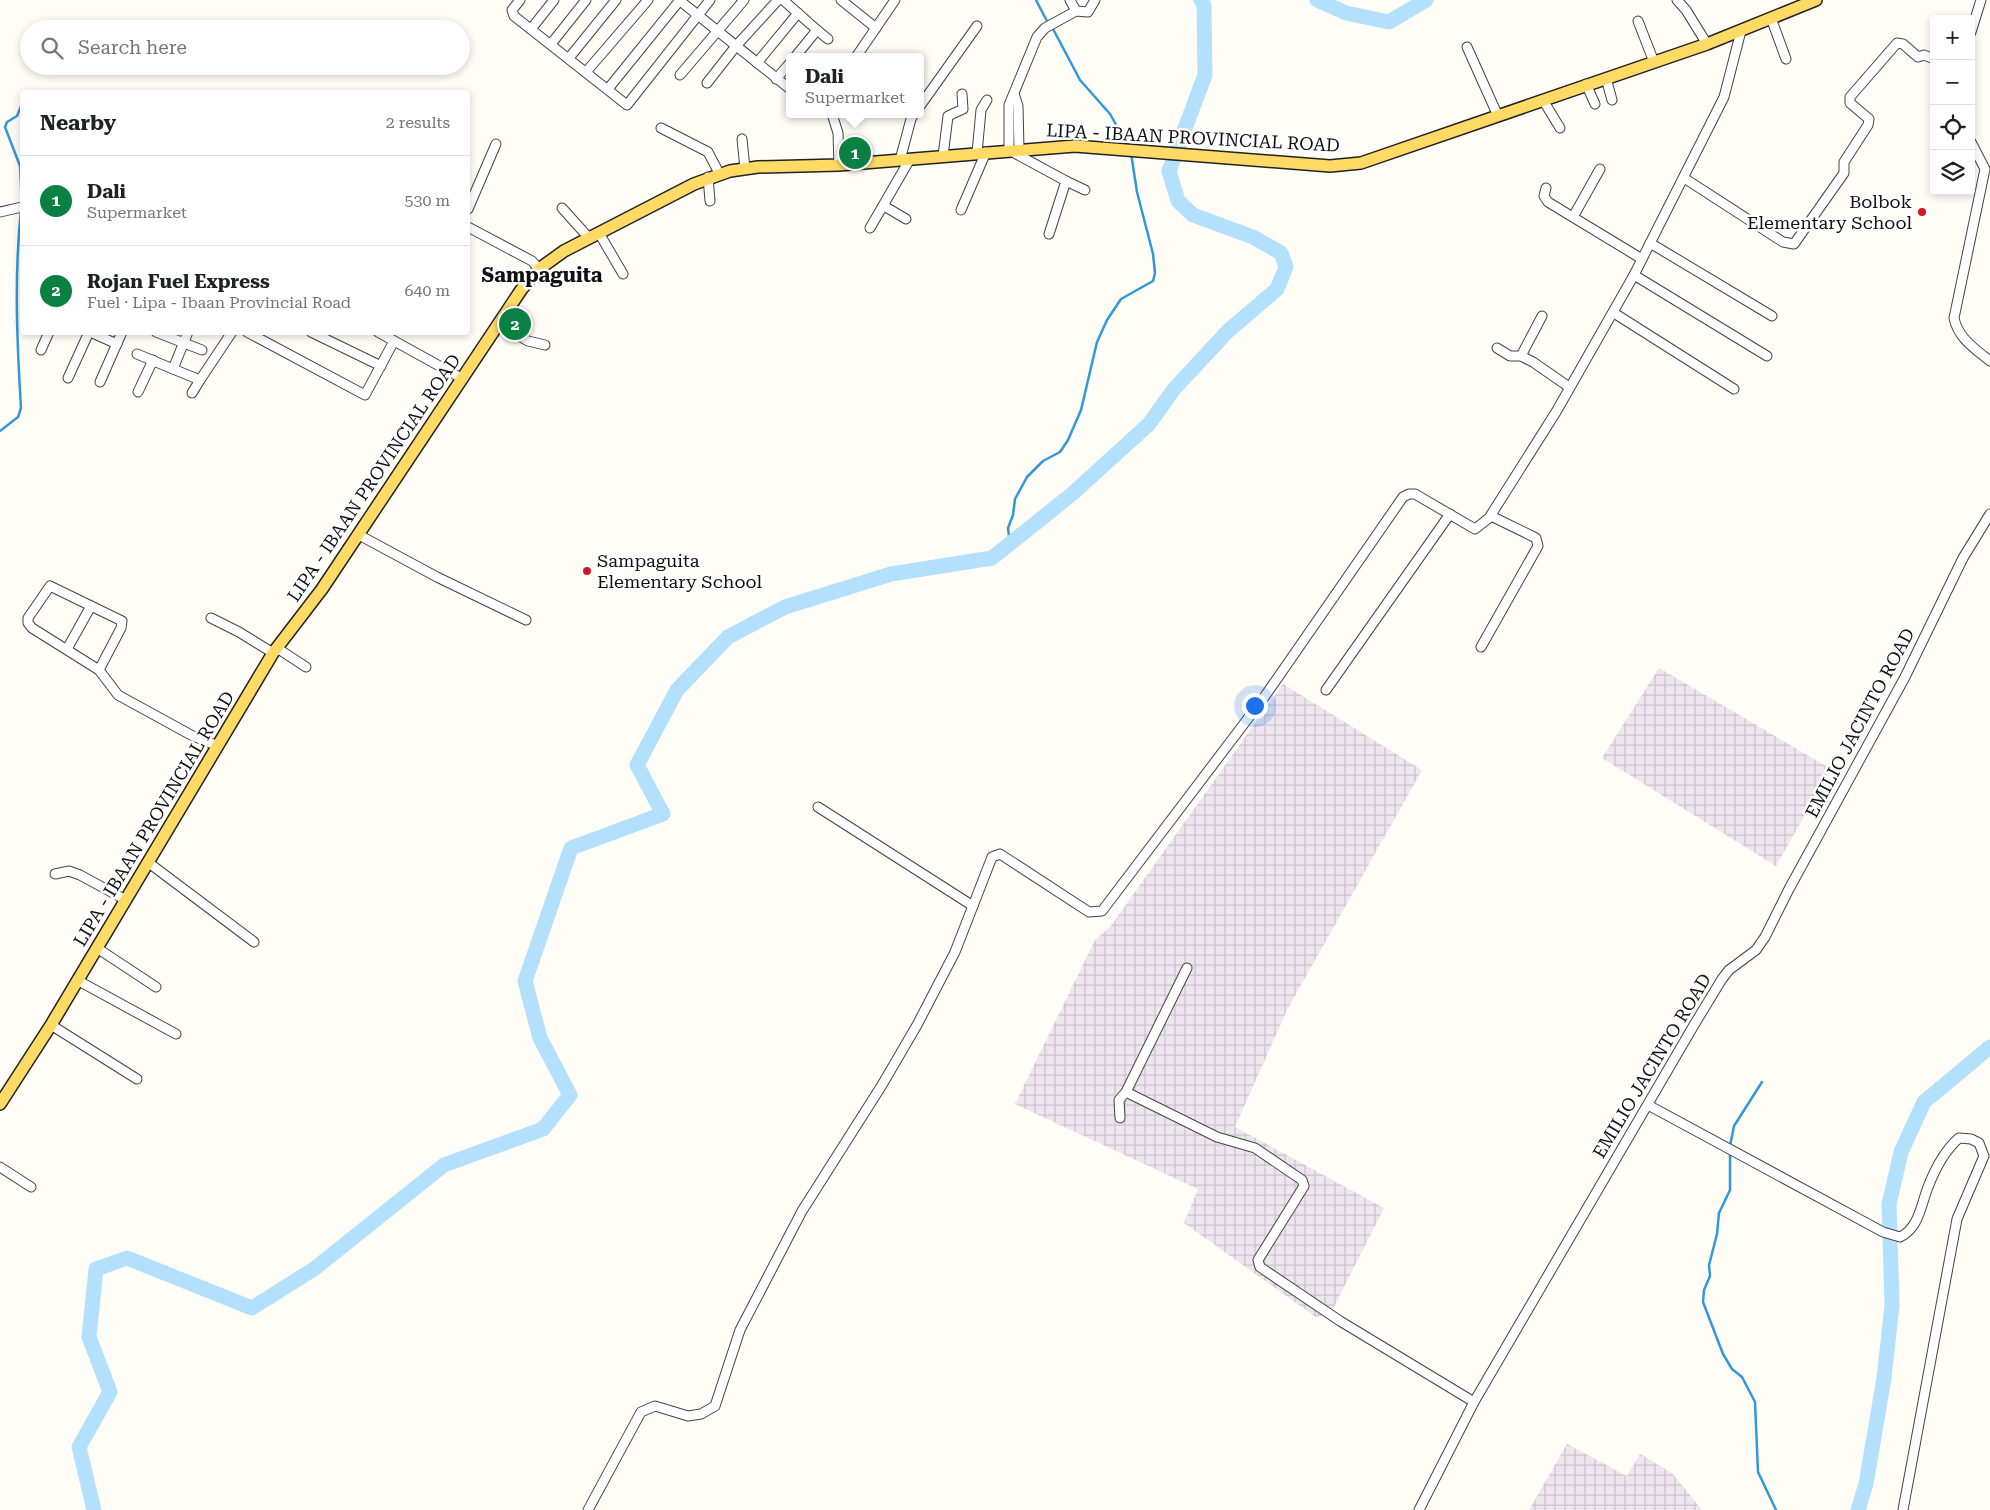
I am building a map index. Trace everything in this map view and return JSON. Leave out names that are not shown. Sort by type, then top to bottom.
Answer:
[{"type":"main road","name":"LIPA - IBAAN PROVINCIAL ROAD","points":[[2,1098],[51,1025],[275,651],[322,590],[521,290],[539,269],[556,256],[594,235],[714,176],[745,169],[840,165],[1014,149],[1075,146],[1330,166],[1361,163],[1586,84],[1707,44],[1816,0]]},
{"type":"street","points":[[520,0],[512,13],[624,104],[629,104],[710,0]]},
{"type":"street","points":[[531,29],[554,0]]},
{"type":"street","points":[[551,44],[586,0]]},
{"type":"street","points":[[569,58],[616,0]]},
{"type":"street","points":[[586,72],[648,0]]},
{"type":"street","points":[[608,90],[679,0],[786,86]]},
{"type":"street","points":[[680,75],[744,0]]},
{"type":"street","points":[[707,83],[736,46],[778,0]]},
{"type":"street","points":[[783,0],[828,39]]},
{"type":"street","points":[[841,0],[876,28]]},
{"type":"street","points":[[859,53],[895,0]]},
{"type":"street","points":[[1070,0],[1076,11]]},
{"type":"street","points":[[1085,190],[1066,181],[1014,149],[1009,105],[1038,37],[1047,27],[1076,11],[1088,12],[1095,0]]},
{"type":"street","points":[[1677,0],[1686,10],[1707,44]]},
{"type":"street","points":[[1975,19],[1981,0]]},
{"type":"street","points":[[757,63],[798,12]]},
{"type":"street","points":[[1771,18],[1786,59]]},
{"type":"street","points":[[1638,21],[1654,62]]},
{"type":"street","points":[[924,100],[978,26]]},
{"type":"street","points":[[798,53],[817,30]]},
{"type":"street","points":[[588,1510],[641,1412],[655,1406],[688,1416],[700,1414],[714,1406],[740,1330],[802,1211],[882,1085],[956,952],[992,857],[997,854],[1089,912],[1102,911],[1265,696],[1403,497],[1408,494],[1415,494],[1475,529],[1491,516],[1556,412],[1614,312],[1684,178],[1724,97],[1741,31]]},
{"type":"street","points":[[1684,178],[1783,242],[1794,244],[1844,173],[1844,162],[1869,121],[1850,103],[1850,97],[1897,43],[1902,44],[1918,57],[1924,55],[1930,57]]},
{"type":"street","points":[[1467,47],[1498,116]]},
{"type":"street","points":[[776,79],[786,67]]},
{"type":"street","points":[[1606,78],[1612,100]]},
{"type":"street","points":[[1586,84],[1595,104]]},
{"type":"street","points":[[943,156],[948,116],[963,109],[962,94]]},
{"type":"street","points":[[962,210],[981,152],[981,110],[987,100]]},
{"type":"street","points":[[1542,100],[1560,128]]},
{"type":"street","points":[[833,118],[838,133],[840,165]]},
{"type":"street","points":[[870,228],[884,206],[905,159],[911,118]]},
{"type":"street","points":[[660,128],[708,152],[714,176],[710,200]]},
{"type":"street","points":[[742,139],[745,169]]},
{"type":"street","points":[[470,205],[496,144]]},
{"type":"street","points":[[1975,150],[1985,169],[1954,318],[1956,327],[1968,343],[1990,361]]},
{"type":"street","points":[[1573,217],[1600,169]]},
{"type":"street","points":[[1049,234],[1066,181]]},
{"type":"street","points":[[1546,188],[1545,199],[1642,259]]},
{"type":"street","points":[[884,206],[906,220]]},
{"type":"street","points":[[0,212],[19,207]]},
{"type":"street","points":[[562,208],[594,235],[623,274]]},
{"type":"street","points":[[470,228],[532,261],[539,269]]},
{"type":"street","points":[[1650,242],[1772,316]]},
{"type":"street","points":[[1634,275],[1767,356]]},
{"type":"street","points":[[1614,312],[1734,389]]},
{"type":"street","points":[[1521,356],[1542,316]]},
{"type":"street","points":[[498,324],[528,341],[545,345]]},
{"type":"street","points":[[41,350],[48,335]]},
{"type":"street","points":[[68,378],[89,335]]},
{"type":"street","points":[[97,335],[117,344]]},
{"type":"street","points":[[100,382],[121,335]]},
{"type":"street","points":[[163,335],[202,350]]},
{"type":"street","points":[[173,369],[187,335]]},
{"type":"street","points":[[192,393],[230,335]]},
{"type":"street","points":[[253,335],[363,394],[367,393],[394,341]]},
{"type":"street","points":[[317,335],[381,366]]},
{"type":"street","points":[[383,335],[463,379]]},
{"type":"street","points":[[1497,348],[1510,356],[1521,356],[1569,387]]},
{"type":"street","points":[[137,354],[200,380]]},
{"type":"street","points":[[138,392],[153,360]]},
{"type":"street","points":[[1326,690],[1450,514]]},
{"type":"street","name":"EMILIO JACINTO ROAD","points":[[1419,1510],[1474,1402],[1722,979],[1729,970],[1756,950],[1765,937],[1789,889],[1905,677],[1963,558],[1990,514]]},
{"type":"street","points":[[1482,648],[1538,546],[1536,538],[1491,516]]},
{"type":"street","points":[[359,535],[437,577],[526,620]]},
{"type":"street","points":[[99,670],[121,628],[122,621],[50,586],[28,618],[28,623],[32,628],[99,670],[118,695],[190,735],[218,746]]},
{"type":"street","points":[[66,649],[91,606]]},
{"type":"street","points":[[211,618],[306,667]]},
{"type":"street","points":[[818,807],[972,906]]},
{"type":"street","points":[[148,863],[254,942]]},
{"type":"street","points":[[55,874],[70,872],[80,875],[126,900]]},
{"type":"street","points":[[97,948],[139,977],[156,986]]},
{"type":"street","points":[[1120,1118],[1119,1100],[1126,1092],[1187,968]]},
{"type":"street","points":[[77,980],[176,1034]]},
{"type":"street","points":[[51,1025],[137,1079]]},
{"type":"street","points":[[1126,1092],[1217,1137],[1255,1148],[1302,1180],[1304,1186],[1258,1260],[1260,1268],[1354,1330],[1474,1402]]},
{"type":"street","points":[[1648,1104],[1883,1232],[1900,1238],[1909,1233],[1918,1219],[1929,1186],[1949,1147],[1960,1138],[1971,1139],[1979,1143],[1984,1156],[1957,1219],[1903,1510]]},
{"type":"street","points":[[0,1168],[31,1187]]},
{"type":"shaded area","points":[[1659,668],[1831,769],[1776,866],[1602,758]]},
{"type":"shaded area","points":[[1283,684],[1422,770],[1287,1010],[1235,1127],[1384,1208],[1334,1307],[1317,1318],[1184,1223],[1198,1189],[1015,1104],[1095,940],[1110,927]]},
{"type":"shaded area","points":[[1567,1444],[1627,1476],[1640,1454],[1672,1473],[1702,1510],[1529,1510]]},
{"type":"waterway","points":[[1036,0],[1048,23]]},
{"type":"waterway","points":[[94,1510],[79,1447],[110,1392],[89,1337],[96,1269],[127,1258],[252,1308],[314,1269],[444,1165],[543,1129],[570,1095],[540,1038],[525,981],[571,848],[663,814],[637,765],[677,690],[728,637],[785,607],[891,574],[992,558],[1072,494],[1149,424],[1174,389],[1228,331],[1277,289],[1286,267],[1281,253],[1253,237],[1193,215],[1178,201],[1169,171],[1205,75],[1204,5],[1201,0]]},
{"type":"waterway","points":[[1317,0],[1346,13],[1389,22],[1426,0]]},
{"type":"waterway","points":[[1052,27],[1080,80],[1110,114],[1128,146]]},
{"type":"waterway","points":[[20,109],[17,116],[7,122],[5,127],[20,166]]},
{"type":"waterway","points":[[1010,543],[1008,528],[1013,515],[1015,499],[1027,477],[1043,461],[1060,452],[1068,440],[1081,410],[1097,342],[1107,320],[1121,299],[1153,281],[1155,273],[1153,254],[1137,192],[1131,153]]},
{"type":"waterway","points":[[0,431],[18,417],[21,408],[17,334],[20,222]]},
{"type":"waterway","points":[[1858,1510],[1866,1484],[1884,1378],[1892,1305],[1889,1204],[1901,1152],[1924,1102],[1990,1047]]},
{"type":"waterway","points":[[1730,1146],[1734,1126],[1762,1082]]},
{"type":"waterway","points":[[1730,1152],[1730,1190],[1719,1213],[1717,1234],[1709,1265],[1710,1276],[1704,1290],[1703,1302],[1723,1354],[1732,1369],[1742,1377],[1755,1402],[1758,1472],[1776,1510]]},
{"type":"place","name":"Dali","points":[[855,153]]},
{"type":"place","name":"Bolbok Elementary School","points":[[1922,212]]},
{"type":"place","name":"Rojan Fuel Express","points":[[515,324]]},
{"type":"place","name":"Sampaguita Elementary School","points":[[587,571]]},
{"type":"district","name":"Sampaguita","points":[[542,275]]}]
